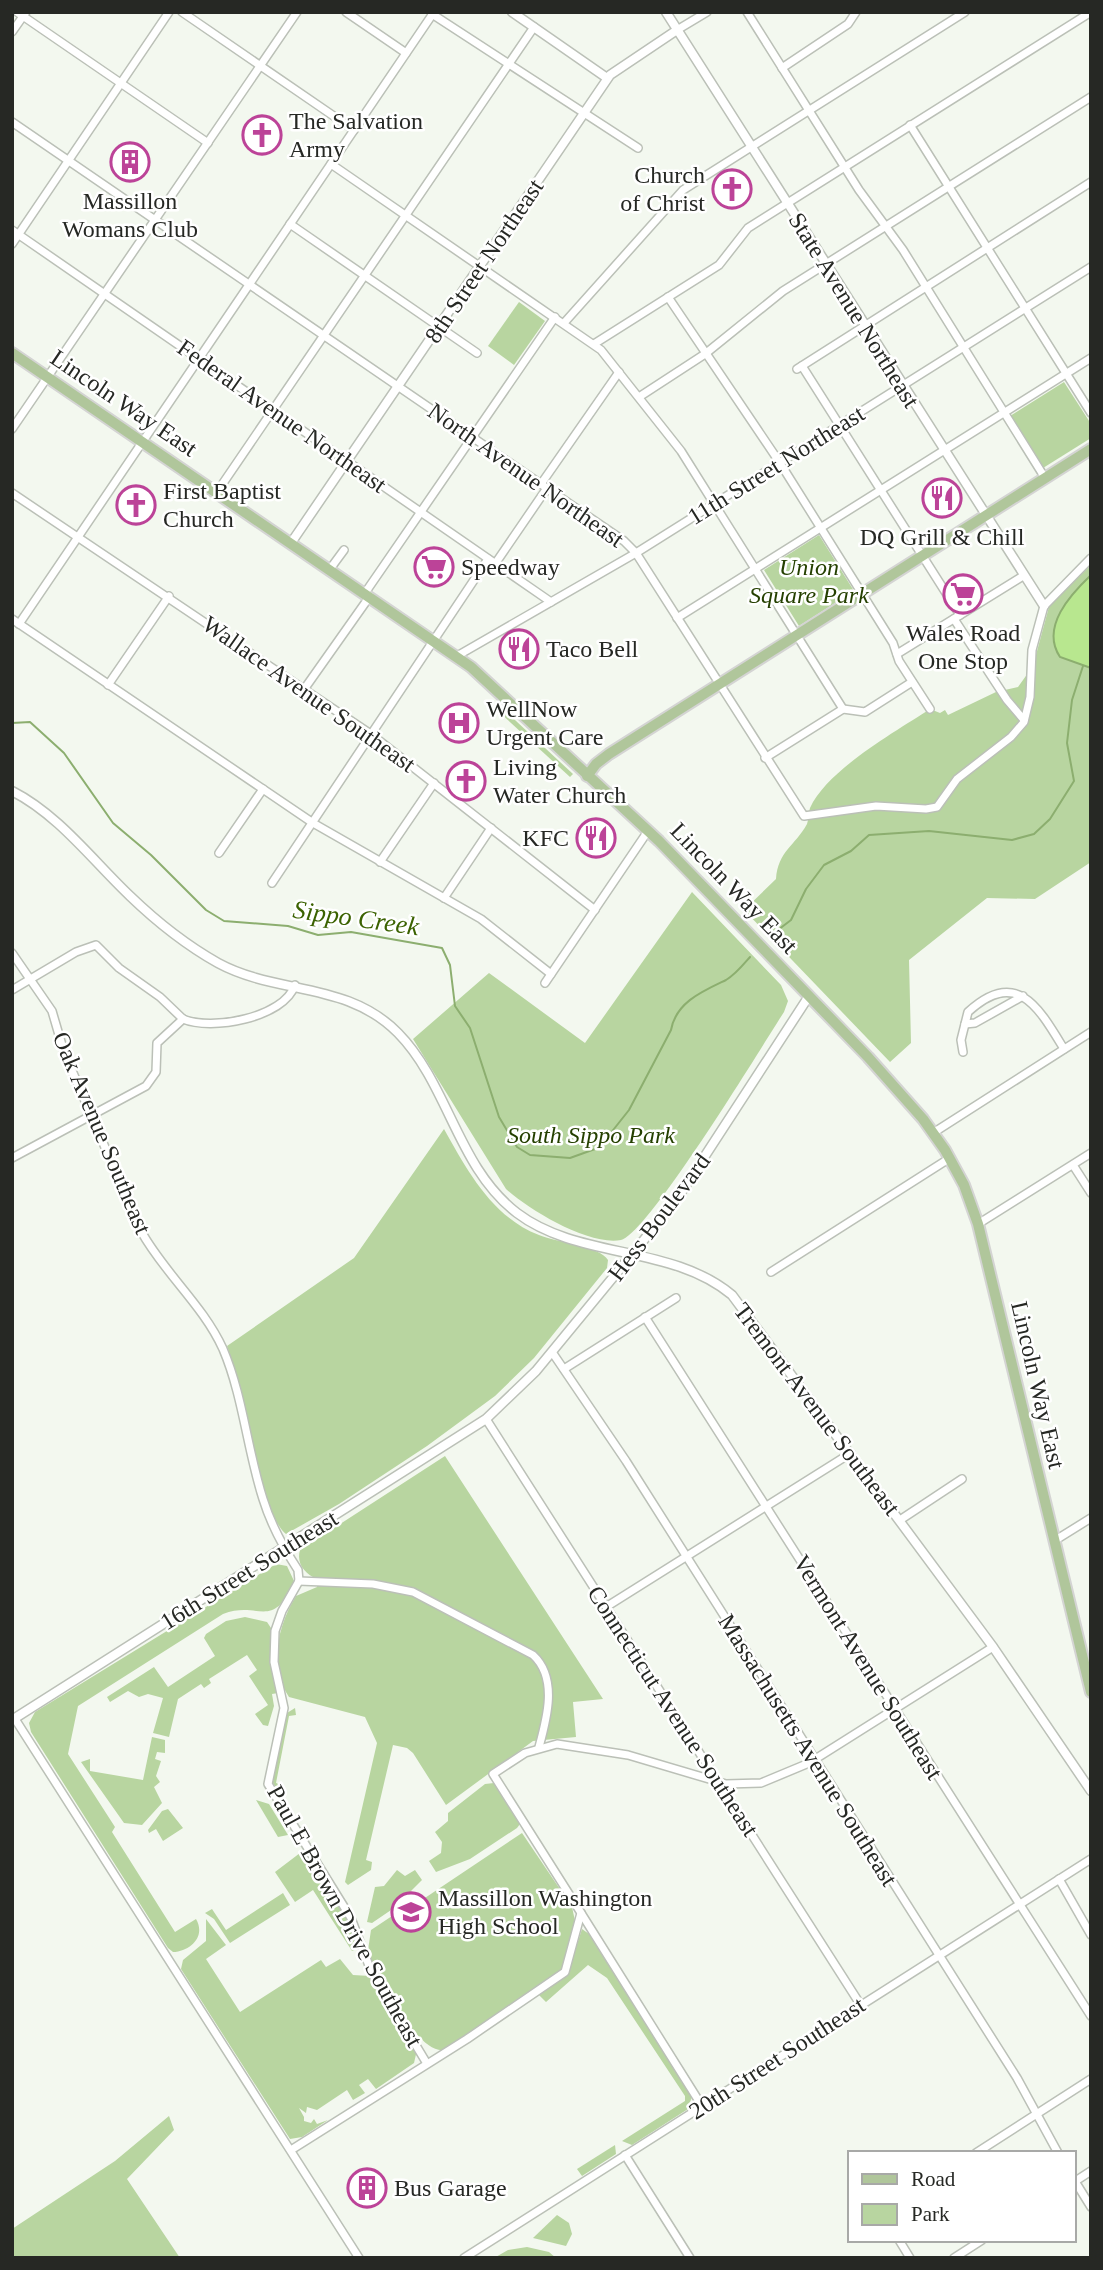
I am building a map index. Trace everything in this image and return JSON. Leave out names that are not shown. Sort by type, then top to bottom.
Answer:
[{"type":"main road","name":"Lincoln Way East","points":[[12,352],[457,656],[648,831],[877,1068],[933,1133],[968,1193],[978,1224],[1091,1692]]},
{"type":"main road","points":[[587,776],[596,764],[609,754],[1091,449]]},
{"type":"street","points":[[12,244],[16,232],[69,161],[169,12]]},
{"type":"street","points":[[182,12],[354,130]]},
{"type":"street","points":[[12,429],[297,12]]},
{"type":"street","points":[[346,12],[406,53]]},
{"type":"street","points":[[512,12],[607,78]]},
{"type":"street","name":"State Avenue Northeast","points":[[666,12],[984,517],[1044,606]]},
{"type":"street","name":"8th Street Northeast","points":[[291,542],[607,78],[625,62],[707,12]]},
{"type":"street","points":[[747,12],[1045,478]]},
{"type":"street","points":[[782,68],[848,24],[856,12]]},
{"type":"street","points":[[564,323],[683,190],[965,12]]},
{"type":"street","points":[[594,344],[723,262],[740,235],[786,204],[1091,12]]},
{"type":"street","points":[[551,974],[481,919],[313,823],[16,622],[78,536],[433,13],[638,148]]},
{"type":"street","points":[[12,32],[22,14],[208,143]]},
{"type":"street","points":[[217,492],[534,27]]},
{"type":"street","points":[[639,397],[705,354],[767,302],[1091,97]]},
{"type":"street","name":"North Avenue Northeast","points":[[12,122],[624,541],[636,553],[795,806],[808,818],[876,806],[933,809],[941,804],[965,771],[1011,737],[1024,720]]},
{"type":"street","points":[[911,125],[1091,413]]},
{"type":"street","points":[[331,164],[594,344],[681,451],[843,709]]},
{"type":"street","points":[[1024,720],[1007,700],[957,617],[924,555],[841,425],[800,367],[1091,182]]},
{"type":"street","points":[[289,225],[440,325],[477,353]]},
{"type":"street","name":"Federal Avenue Northeast","points":[[16,232],[271,411],[551,602]]},
{"type":"street","name":"11th Street Northeast","points":[[457,656],[636,553],[1091,267]]},
{"type":"street","points":[[668,297],[780,463],[893,643],[912,682],[930,709]]},
{"type":"street","points":[[305,688],[420,513],[555,317]]},
{"type":"street","points":[[677,618],[1091,358]]},
{"type":"street","points":[[272,883],[619,372]]},
{"type":"street","name":"Wallace Avenue Southeast","points":[[12,493],[169,596],[372,735],[595,910]]},
{"type":"street","points":[[330,569],[344,550]]},
{"type":"street","points":[[1024,720],[1030,696],[1032,650],[1044,606],[1091,558]]},
{"type":"street","points":[[897,654],[1023,576]]},
{"type":"street","points":[[108,685],[169,596]]},
{"type":"street","points":[[765,758],[843,709],[865,712],[912,682]]},
{"type":"street","points":[[380,862],[434,783]]},
{"type":"street","points":[[219,852],[263,789]]},
{"type":"street","name":"Tremont Avenue Southeast","points":[[12,790],[46,814],[130,896],[179,938],[229,968],[359,1005],[398,1033],[430,1074],[454,1126],[479,1169],[516,1212],[549,1231],[692,1271],[732,1295],[993,1647],[1091,1791]]},
{"type":"street","points":[[444,898],[491,828]]},
{"type":"street","points":[[545,983],[648,831]]},
{"type":"street","points":[[12,990],[76,952],[96,945],[119,968],[160,997],[183,1019],[212,1024],[242,1020],[281,1002],[295,985]]},
{"type":"street","name":"Oak Avenue Southeast","points":[[12,953],[52,1011],[64,1052],[147,1243],[206,1320],[222,1346],[262,1496],[283,1548],[298,1570],[299,1581]]},
{"type":"street","points":[[963,1052],[961,1040],[968,1012],[989,998],[1008,992],[1023,996],[1034,1003],[1064,1049]]},
{"type":"street","name":"Hess Boulevard","points":[[486,1419],[552,1352],[690,1180],[809,996]]},
{"type":"street","points":[[965,1024],[975,1023],[1023,996]]},
{"type":"street","points":[[12,1158],[151,1082],[156,1072],[157,1043],[183,1019]]},
{"type":"street","points":[[933,1133],[1091,1032]]},
{"type":"street","points":[[978,1224],[1091,1153]]},
{"type":"street","points":[[771,1272],[950,1158]]},
{"type":"street","points":[[1073,1165],[1091,1193]]},
{"type":"street","points":[[564,1369],[676,1298]]},
{"type":"street","name":"Vermont Avenue Southeast","points":[[645,1317],[1091,2016]]},
{"type":"street","name":"Massachusetts Avenue Southeast","points":[[552,1352],[687,1558],[939,1954],[1037,2113],[1057,2151]]},
{"type":"street","name":"16th Street Southeast","points":[[14,1719],[486,1419]]},
{"type":"street","name":"Connecticut Avenue Southeast","points":[[486,1419],[860,2004]]},
{"type":"street","points":[[606,1607],[851,1453]]},
{"type":"street","points":[[900,1520],[962,1479]]},
{"type":"street","points":[[1054,1541],[1091,1518]]},
{"type":"street","points":[[299,1581],[373,1584],[413,1592],[533,1655],[545,1668],[548,1689],[540,1747]]},
{"type":"street","name":"Paul E Brown Drive Southeast","points":[[299,1581],[282,1611],[275,1631],[274,1662],[284,1708],[268,1784],[351,1919],[371,1971],[426,2062]]},
{"type":"street","points":[[702,2106],[493,1774],[540,1747],[557,1744],[602,1749],[718,1781],[746,1785],[771,1781],[815,1760],[993,1647]]},
{"type":"street","points":[[14,1719],[359,2258]]},
{"type":"street","name":"20th Street Southeast","points":[[464,2258],[1091,1859]]},
{"type":"street","points":[[1059,1879],[1091,1935]]},
{"type":"street","points":[[290,2150],[562,1976],[569,1963],[581,1913]]},
{"type":"street","points":[[979,2151],[1091,2079]]},
{"type":"street","points":[[625,2155],[690,2258]]},
{"type":"street","points":[[1075,2179],[1091,2171]]},
{"type":"street","points":[[1075,2182],[1091,2207]]},
{"type":"street","points":[[900,2242],[910,2258]]},
{"type":"street","points":[[954,2258],[979,2242]]},
{"type":"green space","points":[[519,302],[545,321],[514,365],[488,346]]},
{"type":"green space","points":[[1064,382],[1091,424],[1091,438],[1043,468],[1010,416]]},
{"type":"green space","name":"Union Square Park","points":[[819,535],[854,591],[799,626],[764,570]]},
{"type":"green space","points":[[1091,565],[1091,862],[1035,899],[987,898],[909,960],[911,1043],[890,1062],[744,910],[776,879],[780,862],[807,824],[810,808],[831,780],[846,766],[930,709],[940,713],[945,710],[948,715],[996,692],[1018,687],[1033,666],[1050,603]]},
{"type":"green space","points":[[502,708],[573,774],[570,777],[498,711]]},
{"type":"green space","name":"South Sippo Park","points":[[692,892],[781,985],[788,1001],[784,1012],[730,1098],[655,1207],[635,1230],[621,1240],[593,1238],[544,1216],[506,1189],[413,1039],[489,973],[585,1043]]},
{"type":"green space","points":[[444,1129],[482,1191],[508,1217],[546,1238],[596,1251],[608,1260],[607,1268],[534,1358],[495,1396],[427,1446],[339,1504],[286,1534],[268,1502],[227,1346],[354,1258]]},
{"type":"green space","points":[[445,1456],[603,1699],[573,1702],[576,1737],[533,1741],[446,1805],[413,1753],[407,1748],[393,1745],[366,1860],[372,1862],[371,1870],[348,1885],[345,1882],[377,1743],[365,1717],[289,1697],[283,1685],[277,1659],[280,1633],[296,1596],[317,1587],[317,1579],[300,1564],[300,1550]]},
{"type":"green space","points":[[276,1564],[287,1566],[294,1581],[279,1606],[272,1610],[246,1610],[223,1614],[78,1706],[68,1754],[115,1827],[112,1832],[175,1932],[196,1919],[199,1925],[198,1937],[191,1946],[173,1952],[31,1732],[29,1723],[35,1712]]},
{"type":"green space","points":[[245,1617],[267,1622],[271,1628],[270,1663],[278,1693],[272,1694],[274,1706],[268,1726],[263,1725],[255,1714],[268,1705],[249,1676],[257,1670],[247,1655],[209,1679],[211,1683],[204,1688],[201,1684],[178,1699],[169,1737],[153,1733],[163,1698],[148,1694],[139,1697],[128,1691],[110,1702],[107,1697],[154,1667],[168,1687],[215,1656],[204,1638],[206,1634],[226,1621]]},
{"type":"green space","points":[[295,1708],[296,1715],[289,1716],[276,1783],[280,1784],[278,1790],[272,1782],[287,1713]]},
{"type":"green space","points":[[152,1737],[165,1740],[165,1753],[157,1752],[155,1759],[161,1761],[156,1776],[160,1782],[154,1787],[162,1803],[142,1825],[124,1823],[81,1762],[90,1759],[90,1771],[143,1780]]},
{"type":"green space","points":[[494,1783],[520,1824],[470,1859],[436,1872],[429,1861],[441,1853],[442,1842],[435,1832],[448,1821],[448,1813],[485,1784]]},
{"type":"green space","points":[[256,1800],[269,1804],[288,1835],[278,1837]]},
{"type":"green space","points":[[168,1809],[183,1828],[163,1841],[156,1829],[149,1833],[148,1830],[162,1811]]},
{"type":"green space","points":[[522,1833],[572,1907],[575,1921],[565,1969],[444,2050],[434,2048],[413,2030],[370,1961],[368,1950],[371,1930],[392,1916],[395,1918]]},
{"type":"green space","points":[[300,1853],[350,1923],[360,1948],[352,1951],[313,1890],[295,1902],[275,1872]]},
{"type":"green space","points":[[397,1870],[405,1876],[415,1870],[422,1880],[394,1908],[372,1923],[367,1922],[375,1887],[384,1886]]},
{"type":"green space","points":[[283,1893],[290,1905],[230,1943],[214,1919],[205,1913],[212,1909],[226,1930]]},
{"type":"green space","points":[[206,1919],[226,1945],[206,1959],[240,2012],[321,1960],[326,1967],[340,1959],[353,1975],[370,1976],[417,2050],[414,2063],[376,2089],[368,2079],[359,2085],[365,2093],[353,2100],[347,2090],[317,2110],[307,2107],[306,2113],[299,2108],[304,2121],[311,2123],[314,2119],[317,2124],[328,2120],[302,2137],[290,2139],[181,1969],[183,1960],[206,1941]]},
{"type":"green space","points":[[582,1929],[589,1934],[692,2096],[688,2109],[632,2145],[622,2141],[685,2101],[685,2096],[607,1978],[588,1965],[546,2002],[539,1995],[567,1975]]},
{"type":"green space","points":[[169,2116],[174,2130],[127,2179],[180,2258],[12,2258],[12,2229],[115,2161]]},
{"type":"green space","points":[[615,2145],[616,2154],[582,2176],[577,2169]]},
{"type":"green space","points":[[557,2215],[569,2223],[572,2234],[566,2246],[533,2238]]},
{"type":"green space","points":[[527,2247],[549,2252],[556,2258],[494,2258],[508,2250]]},
{"type":"shaded area","points":[[1091,575],[1091,668],[1060,657],[1054,634],[1056,623],[1067,601]]},
{"type":"waterway","name":"Sippo Creek","points":[[774,933],[791,920],[806,889],[824,865],[851,851],[869,835],[929,831],[1012,840],[1034,834],[1050,819],[1074,781],[1067,743],[1072,700],[1083,666]]},
{"type":"waterway","name":"Sippo Creek","points":[[12,723],[30,722],[64,753],[113,823],[151,855],[206,910],[224,921],[288,926],[318,935],[351,932],[442,948],[450,965],[455,1006],[470,1028],[499,1117],[517,1147],[530,1155],[570,1158],[595,1149],[629,1110],[678,1012],[692,999],[733,975],[750,957]]},
{"type":"place","name":"The Salvation Army","points":[[262,135]]},
{"type":"place","name":"Massillon Womans Club","points":[[130,162]]},
{"type":"place","name":"Church of Christ","points":[[732,189]]},
{"type":"place","name":"DQ Grill & Chill","points":[[942,498]]},
{"type":"place","name":"First Baptist Church","points":[[136,505]]},
{"type":"place","name":"Speedway","points":[[434,567]]},
{"type":"place","name":"Wales Road One Stop","points":[[963,594]]},
{"type":"place","name":"Taco Bell","points":[[519,649]]},
{"type":"place","name":"WellNow Urgent Care","points":[[459,723]]},
{"type":"place","name":"Living Water Church","points":[[466,781]]},
{"type":"place","name":"KFC","points":[[596,838]]},
{"type":"place","name":"Massillon Washington High School","points":[[411,1912]]},
{"type":"place","name":"Bus Garage","points":[[367,2188]]}]
